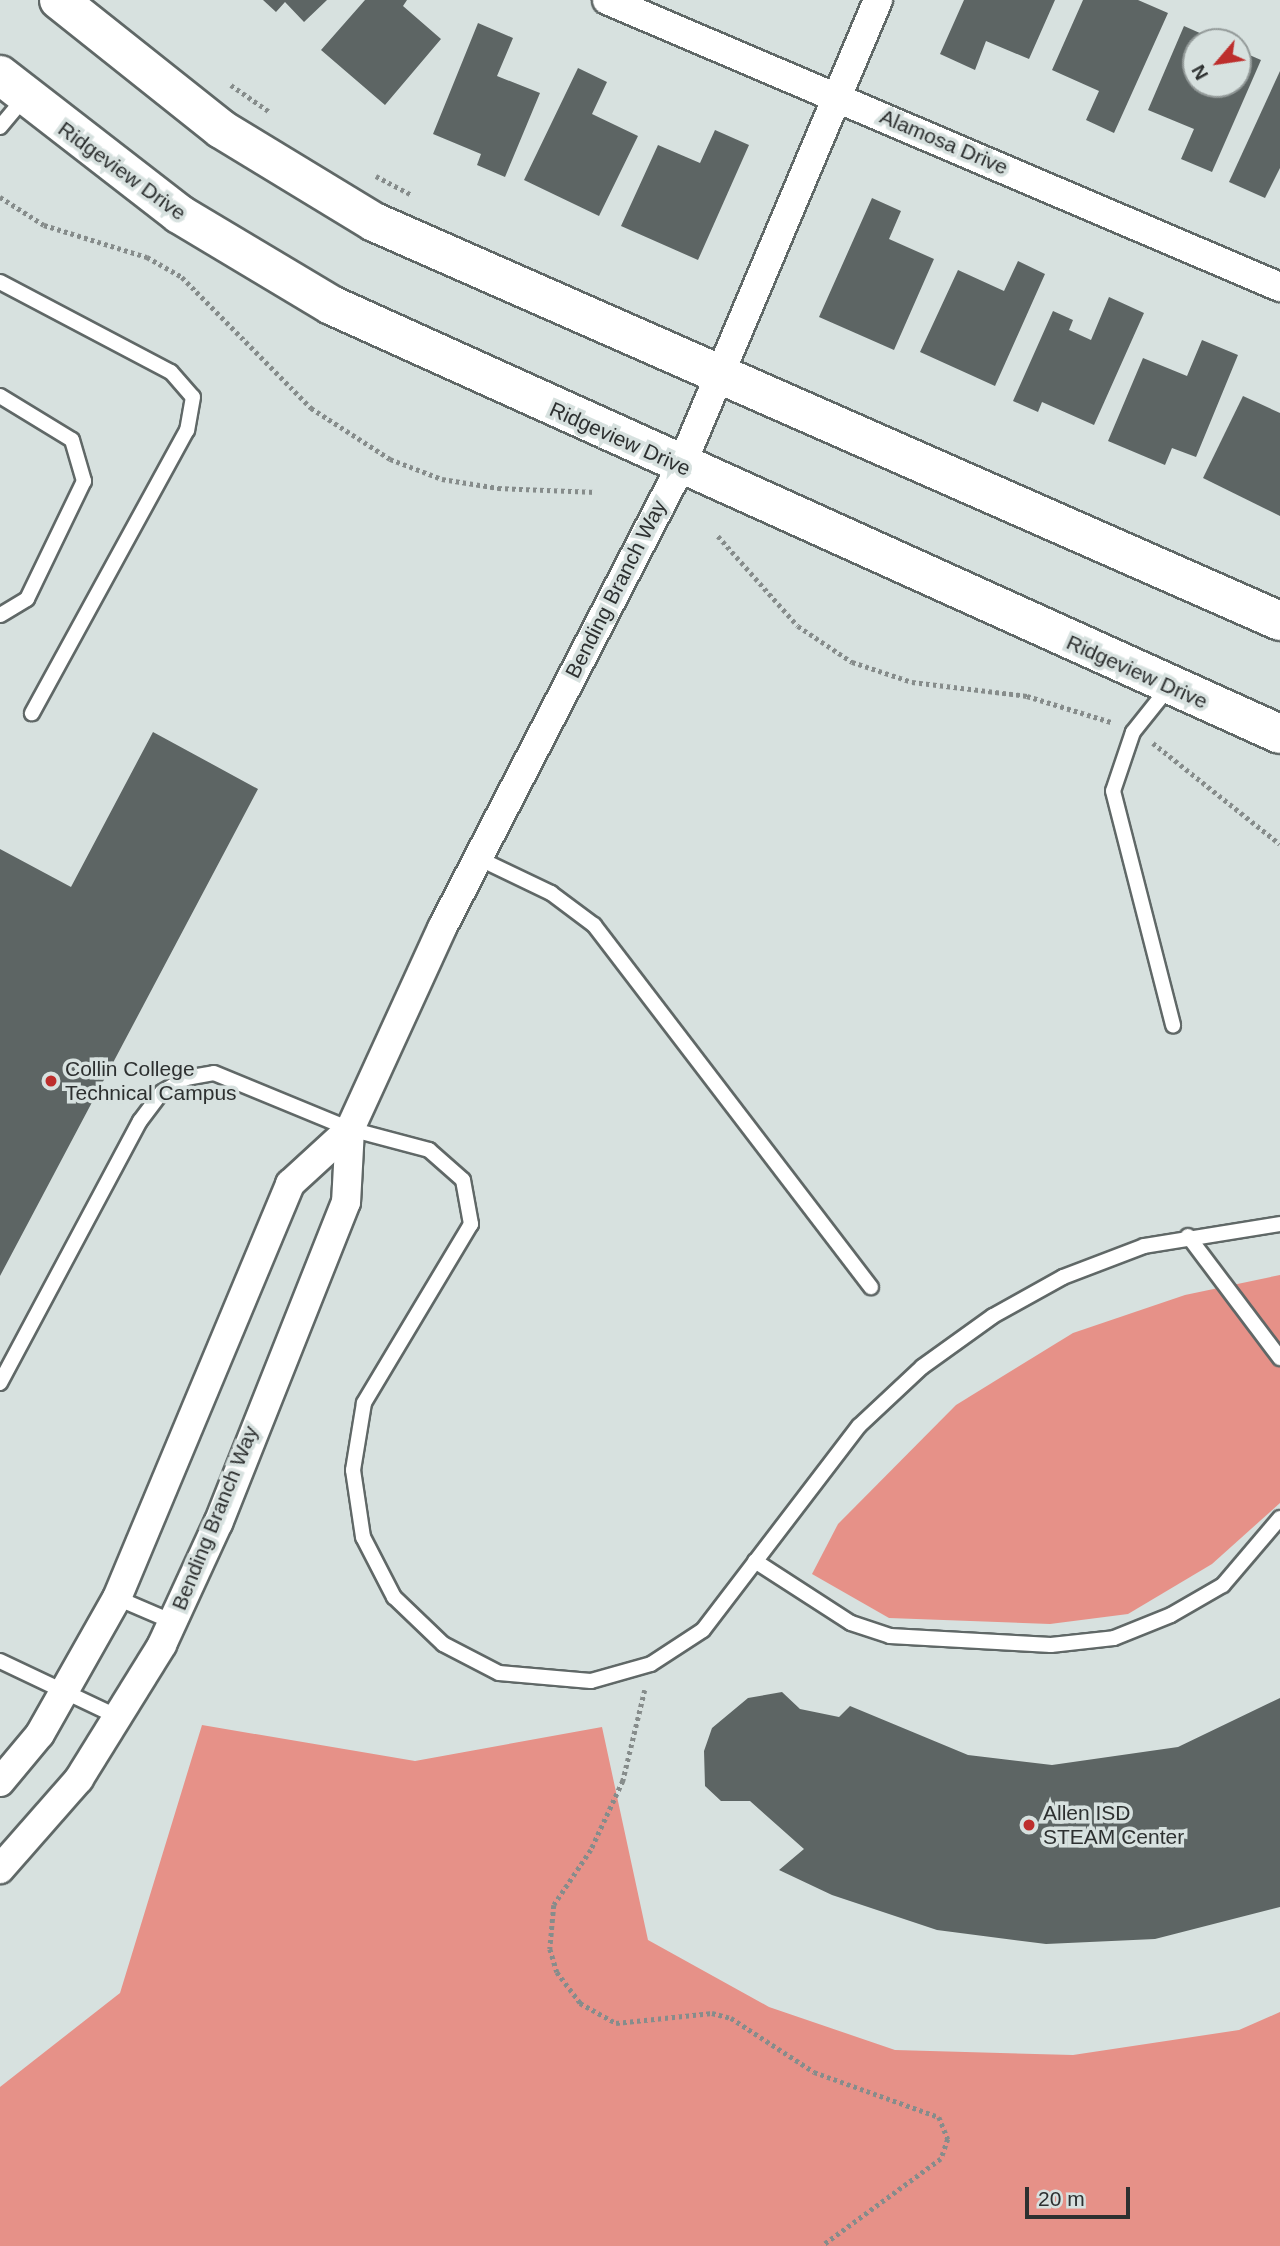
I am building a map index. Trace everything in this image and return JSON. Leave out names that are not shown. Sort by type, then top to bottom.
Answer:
[{"type":"main road","points":[[59,0],[221,129],[363,216],[719,377],[1280,621]]},
{"type":"main road","name":"Ridgeview Drive","points":[[13,86],[107,163],[254,262],[426,353],[1280,734]]},
{"type":"street","name":"Alamosa Drive","points":[[607,0],[838,96],[1280,287]]},
{"type":"street","name":"Bending Branch Way","points":[[0,1782],[66,1693],[117,1598],[290,1184],[350,1129],[480,859],[681,466],[878,0]]},
{"type":"street","name":"Bending Branch Way","points":[[0,1869],[79,1779],[173,1622],[346,1202],[350,1129]]},
{"type":"lane","points":[[0,127],[13,86]]},
{"type":"lane","points":[[0,282],[171,372],[192,397],[187,430],[32,713]]},
{"type":"lane","points":[[0,396],[72,440],[84,481],[27,599],[0,615]]},
{"type":"lane","points":[[1170,686],[1133,732],[1113,792],[1173,1025]]},
{"type":"lane","points":[[480,859],[551,893],[594,925],[871,1287]]},
{"type":"lane","points":[[0,1383],[140,1121],[162,1092],[186,1078],[214,1073],[350,1129],[429,1150],[463,1180],[471,1201],[463,1246],[379,1370],[361,1414],[355,1504],[376,1568],[417,1623],[443,1644],[499,1673],[560,1683],[651,1664],[703,1630],[859,1426],[922,1367],[993,1316],[1063,1277],[1188,1236],[1280,1224]]},
{"type":"lane","points":[[1188,1236],[1280,1358]]},
{"type":"lane","points":[[755,1561],[851,1623],[890,1636],[1051,1645],[1114,1638],[1171,1615],[1223,1584],[1280,1518]]},
{"type":"lane","points":[[117,1598],[173,1622]]},
{"type":"lane","points":[[0,1661],[118,1717]]},
{"type":"path","points":[[223,80],[281,119]]},
{"type":"path","points":[[363,169],[424,201]]},
{"type":"path","points":[[0,197],[44,225],[147,257],[182,278],[311,408],[390,460],[484,486],[596,492]]},
{"type":"path","points":[[718,536],[798,626],[852,662],[912,682],[1027,696],[1133,732],[1199,775],[1280,844]]},
{"type":"path","points":[[651,1664],[624,1781],[591,1850],[554,1905],[550,1949],[557,1972],[580,2003],[617,2023],[712,2014],[731,2018],[755,2028],[798,2064],[930,2112],[946,2127],[941,2159],[822,2246]]},
{"type":"shaded area","points":[[1280,1275],[1280,1503],[1212,1564],[1128,1614],[1050,1624],[889,1618],[812,1574],[838,1524],[956,1405],[1073,1333],[1185,1295]]},
{"type":"shaded area","points":[[202,1725],[415,1761],[602,1727],[648,1940],[769,2007],[895,2050],[1073,2055],[1239,2030],[1280,2012],[1280,2246],[0,2246],[0,2087],[120,1993]]},
{"type":"building","points":[[263,0],[327,0],[304,22],[285,2],[276,12]]},
{"type":"building","points":[[365,0],[407,0],[403,6],[441,39],[385,105],[321,50]]},
{"type":"building","points":[[964,0],[1055,0],[1029,59],[986,41],[975,70],[940,54]]},
{"type":"building","points":[[1083,0],[1138,0],[1168,13],[1114,133],[1086,120],[1099,91],[1052,70]]},
{"type":"building","points":[[478,23],[513,38],[497,76],[540,93],[505,177],[477,165],[481,154],[433,134]]},
{"type":"building","points":[[1182,31],[1182,98],[1244,98],[1212,172],[1181,159],[1194,129],[1148,110]]},
{"type":"building","points":[[1252,56],[1261,60],[1252,81]]},
{"type":"building","points":[[578,68],[607,82],[592,114],[638,136],[599,216],[524,180]]},
{"type":"building","points":[[1280,71],[1280,168],[1265,198],[1229,182]]},
{"type":"building","points":[[715,130],[749,145],[698,260],[621,226],[658,145],[700,163]]},
{"type":"building","points":[[872,198],[901,211],[889,239],[934,259],[894,350],[819,317]]},
{"type":"building","points":[[1018,261],[1045,274],[995,386],[920,352],[958,270],[1004,291]]},
{"type":"building","points":[[1109,297],[1144,313],[1094,425],[1042,402],[1038,412],[1013,401],[1053,311],[1073,320],[1069,330],[1091,340]]},
{"type":"building","points":[[1202,340],[1238,355],[1196,457],[1172,448],[1165,465],[1108,441],[1143,358],[1187,376]]},
{"type":"building","points":[[1243,396],[1280,413],[1280,516],[1203,478]]},
{"type":"building","name":"Collin College Technical Campus","points":[[153,732],[258,789],[0,1276],[0,849],[71,887]]},
{"type":"building","name":"Allen ISD STEAM Center","points":[[782,1692],[800,1709],[839,1717],[850,1706],[968,1755],[1052,1765],[1178,1747],[1280,1698],[1280,1907],[1155,1939],[1046,1944],[937,1930],[832,1895],[779,1870],[804,1849],[750,1801],[721,1801],[705,1786],[704,1751],[712,1728],[748,1698]]},
{"type":"place","name":"Collin College Technical Campus","points":[[51,1081]]},
{"type":"place","name":"Allen ISD STEAM Center","points":[[1029,1825]]}]
